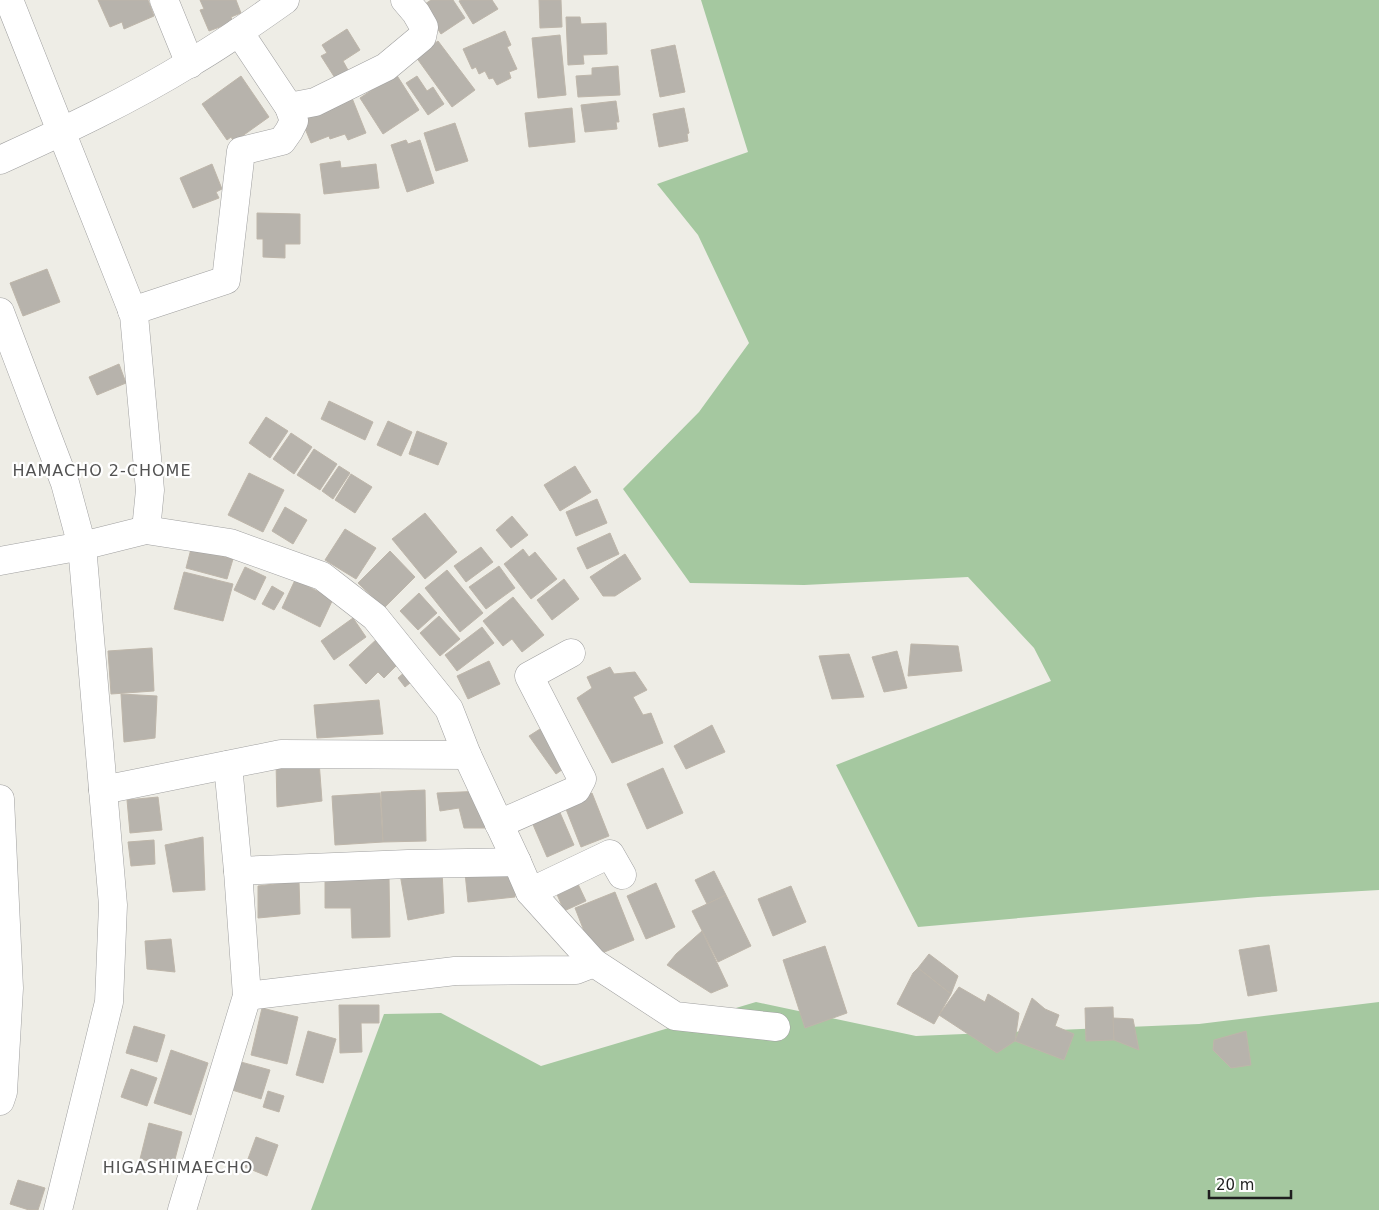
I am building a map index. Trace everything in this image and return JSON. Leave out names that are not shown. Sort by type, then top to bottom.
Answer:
[{"type":"street","points":[[9,0],[134,315],[150,490],[146,530]]},
{"type":"street","points":[[164,0],[190,64]]},
{"type":"street","points":[[0,160],[61,133],[190,64],[285,0]]},
{"type":"street","points":[[289,107],[315,102],[386,67],[422,36],[424,26],[405,0]]},
{"type":"street","points":[[132,311],[226,280],[242,150],[282,141],[294,121],[289,107],[239,32]]},
{"type":"street","points":[[0,312],[65,483],[82,546],[113,905],[109,1002],[58,1210]]},
{"type":"street","points":[[0,561],[82,546],[146,530],[230,543],[322,576],[375,617],[449,709],[467,755],[518,862],[530,892],[594,963],[675,1016],[776,1026]]},
{"type":"street","points":[[499,824],[576,790],[582,779],[529,676],[571,653]]},
{"type":"street","points":[[103,790],[281,754],[467,755]]},
{"type":"street","points":[[182,1210],[247,996],[228,764]]},
{"type":"street","points":[[0,799],[9,988],[3,1092],[0,1101]]},
{"type":"street","points":[[530,892],[610,854],[622,875]]},
{"type":"street","points":[[238,871],[408,864],[518,862]]},
{"type":"street","points":[[247,996],[455,972],[576,970],[594,963]]},
{"type":"green space","points":[[701,0],[1379,0],[1379,890],[1258,897],[918,927],[836,765],[1051,681],[1034,648],[968,577],[804,585],[690,583],[623,489],[699,412],[749,343],[698,235],[657,184],[748,152]]},
{"type":"green space","points":[[756,1002],[916,1036],[1199,1024],[1379,1002],[1379,1210],[311,1210],[384,1014],[441,1013],[541,1066]]},
{"type":"building","points":[[98,0],[148,0],[154,16],[124,29],[122,22],[110,27]]},
{"type":"building","points":[[200,0],[236,0],[241,13],[231,17],[233,22],[209,31],[200,10],[204,9]]},
{"type":"building","points":[[431,0],[453,0],[465,18],[441,34],[422,6]]},
{"type":"building","points":[[492,0],[498,9],[473,24],[459,1]]},
{"type":"building","points":[[539,0],[561,0],[562,27],[540,28]]},
{"type":"building","points":[[566,17],[580,17],[581,24],[606,23],[607,54],[583,55],[584,64],[568,65]]},
{"type":"building","points":[[347,29],[360,50],[343,61],[348,70],[335,78],[321,56],[327,53],[322,45]]},
{"type":"building","points":[[505,31],[511,45],[507,47],[517,69],[509,72],[511,78],[497,85],[493,78],[489,79],[485,71],[479,74],[476,67],[472,69],[463,49]]},
{"type":"building","points":[[560,35],[566,95],[538,98],[532,38]]},
{"type":"building","points":[[438,41],[475,90],[452,107],[416,57]]},
{"type":"building","points":[[675,45],[685,92],[660,97],[651,50]]},
{"type":"building","points":[[618,66],[620,95],[578,97],[576,76],[592,75],[592,68]]},
{"type":"building","points":[[396,74],[419,110],[383,134],[360,98]]},
{"type":"building","points":[[241,76],[269,117],[234,142],[231,137],[227,140],[202,104]]},
{"type":"building","points":[[417,76],[427,91],[433,87],[444,104],[428,115],[406,83]]},
{"type":"building","points":[[350,93],[366,133],[348,140],[345,134],[330,139],[329,136],[311,143],[299,114]]},
{"type":"building","points":[[616,101],[619,122],[616,122],[617,129],[585,132],[581,105]]},
{"type":"building","points":[[572,108],[575,142],[529,147],[525,113]]},
{"type":"building","points":[[684,108],[689,133],[687,134],[688,141],[659,147],[653,114]]},
{"type":"building","points":[[455,123],[468,161],[436,171],[424,133]]},
{"type":"building","points":[[406,140],[408,144],[420,140],[434,183],[407,192],[391,145]]},
{"type":"building","points":[[340,161],[341,168],[376,164],[379,188],[324,194],[320,164]]},
{"type":"building","points":[[212,164],[222,189],[216,192],[219,198],[193,208],[180,178]]},
{"type":"building","points":[[257,213],[300,214],[300,244],[285,244],[285,258],[263,257],[263,239],[257,239]]},
{"type":"building","points":[[47,269],[60,302],[23,316],[10,283]]},
{"type":"building","points":[[119,364],[126,383],[97,395],[89,377]]},
{"type":"building","points":[[329,401],[373,422],[365,440],[321,419]]},
{"type":"building","points":[[266,417],[288,431],[270,458],[249,443]]},
{"type":"building","points":[[388,421],[412,432],[401,456],[377,445]]},
{"type":"building","points":[[417,431],[447,443],[438,465],[409,454]]},
{"type":"building","points":[[291,433],[312,447],[294,474],[273,459]]},
{"type":"building","points":[[314,449],[337,464],[320,490],[297,475]]},
{"type":"building","points":[[339,466],[350,473],[333,499],[322,491]]},
{"type":"building","points":[[575,466],[591,492],[560,511],[544,485]]},
{"type":"building","points":[[249,473],[284,490],[263,532],[228,515]]},
{"type":"building","points":[[351,474],[372,487],[355,513],[335,500]]},
{"type":"building","points":[[597,499],[607,523],[576,536],[566,512]]},
{"type":"building","points":[[285,507],[307,520],[293,544],[272,531]]},
{"type":"building","points":[[425,513],[457,552],[425,579],[392,539]]},
{"type":"building","points":[[512,516],[528,535],[511,548],[496,530]]},
{"type":"building","points":[[345,529],[376,548],[356,579],[325,560]]},
{"type":"building","points":[[610,533],[619,554],[587,569],[577,548]]},
{"type":"building","points":[[481,547],[493,562],[466,582],[454,566]]},
{"type":"building","points":[[191,549],[233,559],[227,579],[186,568]]},
{"type":"building","points":[[523,549],[529,557],[535,552],[557,579],[531,599],[504,564]]},
{"type":"building","points":[[390,551],[415,577],[384,608],[358,583]]},
{"type":"building","points":[[625,554],[641,579],[615,596],[603,596],[590,577]]},
{"type":"building","points":[[499,566],[515,588],[486,609],[469,587]]},
{"type":"building","points":[[245,567],[266,577],[255,600],[234,590]]},
{"type":"building","points":[[447,570],[483,613],[460,632],[425,588]]},
{"type":"building","points":[[184,572],[233,584],[223,621],[174,609]]},
{"type":"building","points":[[564,579],[579,599],[552,620],[537,600]]},
{"type":"building","points":[[295,580],[333,599],[320,627],[282,608]]},
{"type":"building","points":[[272,586],[284,593],[274,610],[262,604]]},
{"type":"building","points":[[419,593],[437,613],[418,630],[400,611]]},
{"type":"building","points":[[513,597],[544,635],[522,652],[512,639],[503,646],[483,621]]},
{"type":"building","points":[[439,616],[460,639],[440,656],[420,633]]},
{"type":"building","points":[[353,618],[366,637],[334,660],[321,641]]},
{"type":"building","points":[[482,627],[494,643],[457,671],[445,655]]},
{"type":"building","points":[[379,637],[401,661],[384,678],[378,672],[366,684],[349,665]]},
{"type":"building","points":[[911,644],[958,646],[962,671],[908,676]]},
{"type":"building","points":[[152,648],[154,691],[111,694],[108,651]]},
{"type":"building","points":[[897,651],[907,688],[884,692],[872,657]]},
{"type":"building","points":[[849,654],[864,697],[832,699],[819,656]]},
{"type":"building","points":[[489,661],[500,684],[468,699],[457,676]]},
{"type":"building","points":[[610,667],[614,674],[635,672],[647,690],[633,697],[643,715],[651,713],[663,743],[612,763],[577,698],[592,688],[587,677]]},
{"type":"building","points":[[407,670],[415,679],[405,687],[398,678]]},
{"type":"building","points":[[121,694],[157,696],[155,738],[124,742]]},
{"type":"building","points":[[379,700],[383,734],[317,738],[314,705]]},
{"type":"building","points":[[712,725],[725,752],[686,769],[674,746]]},
{"type":"building","points":[[540,729],[566,767],[556,774],[529,736]]},
{"type":"building","points":[[319,761],[322,801],[277,807],[276,762]]},
{"type":"building","points":[[663,768],[683,813],[647,829],[627,784]]},
{"type":"building","points":[[425,790],[426,841],[383,842],[381,792]]},
{"type":"building","points":[[484,791],[488,828],[464,828],[459,808],[440,811],[437,793]]},
{"type":"building","points":[[380,793],[383,842],[335,845],[332,796]]},
{"type":"building","points":[[592,793],[609,836],[581,847],[564,804]]},
{"type":"building","points":[[158,797],[162,830],[130,833],[127,800]]},
{"type":"building","points":[[558,808],[574,845],[547,857],[531,820]]},
{"type":"building","points":[[203,837],[205,890],[173,892],[165,845]]},
{"type":"building","points":[[154,840],[155,864],[131,866],[128,842]]},
{"type":"building","points":[[517,862],[515,897],[468,902],[464,863]]},
{"type":"building","points":[[442,870],[444,913],[408,920],[400,874]]},
{"type":"building","points":[[714,871],[726,895],[707,904],[695,880]]},
{"type":"building","points":[[389,878],[390,937],[352,938],[351,908],[325,908],[325,879]]},
{"type":"building","points":[[299,881],[300,914],[258,918],[258,886]]},
{"type":"building","points":[[577,882],[586,901],[564,911],[556,892]]},
{"type":"building","points":[[656,883],[675,927],[646,939],[627,896]]},
{"type":"building","points":[[791,886],[806,922],[773,936],[758,899]]},
{"type":"building","points":[[615,892],[634,940],[602,953],[588,941],[575,908]]},
{"type":"building","points":[[726,895],[751,946],[718,962],[692,911]]},
{"type":"building","points":[[702,931],[728,986],[711,993],[667,965],[676,954]]},
{"type":"building","points":[[171,939],[175,972],[147,969],[145,941]]},
{"type":"building","points":[[1269,945],[1277,991],[1248,996],[1239,950]]},
{"type":"building","points":[[825,946],[847,1013],[805,1028],[783,960]]},
{"type":"building","points":[[929,954],[958,976],[951,994],[918,968]]},
{"type":"building","points":[[918,968],[951,994],[934,1024],[897,1004],[913,973]]},
{"type":"building","points":[[959,987],[985,1002],[988,994],[1019,1013],[1015,1041],[997,1053],[939,1015]]},
{"type":"building","points":[[1032,998],[1045,1009],[1059,1015],[1055,1026],[1074,1034],[1064,1060],[1015,1041]]},
{"type":"building","points":[[339,1005],[379,1005],[379,1023],[361,1023],[362,1052],[340,1053]]},
{"type":"building","points":[[1113,1007],[1114,1040],[1086,1041],[1085,1008]]},
{"type":"building","points":[[262,1008],[298,1017],[287,1064],[251,1055]]},
{"type":"building","points":[[1113,1018],[1133,1019],[1139,1050],[1114,1040]]},
{"type":"building","points":[[134,1026],[165,1035],[157,1062],[126,1053]]},
{"type":"building","points":[[308,1031],[336,1039],[323,1083],[296,1075]]},
{"type":"building","points":[[1246,1031],[1251,1065],[1231,1068],[1213,1050],[1214,1040]]},
{"type":"building","points":[[171,1050],[208,1063],[191,1115],[154,1103]]},
{"type":"building","points":[[241,1062],[270,1070],[261,1099],[232,1090]]},
{"type":"building","points":[[131,1069],[157,1078],[147,1106],[121,1097]]},
{"type":"building","points":[[268,1091],[284,1096],[279,1112],[263,1107]]},
{"type":"building","points":[[149,1123],[182,1132],[173,1167],[140,1159]]},
{"type":"building","points":[[256,1137],[278,1145],[267,1176],[245,1167]]},
{"type":"building","points":[[18,1180],[45,1188],[38,1210],[29,1210],[10,1204]]},
{"type":"district","name":"HAMACHO 2-CHOME","points":[[102,470]]},
{"type":"district","name":"HIGASHIMAECHO","points":[[178,1167]]}]
